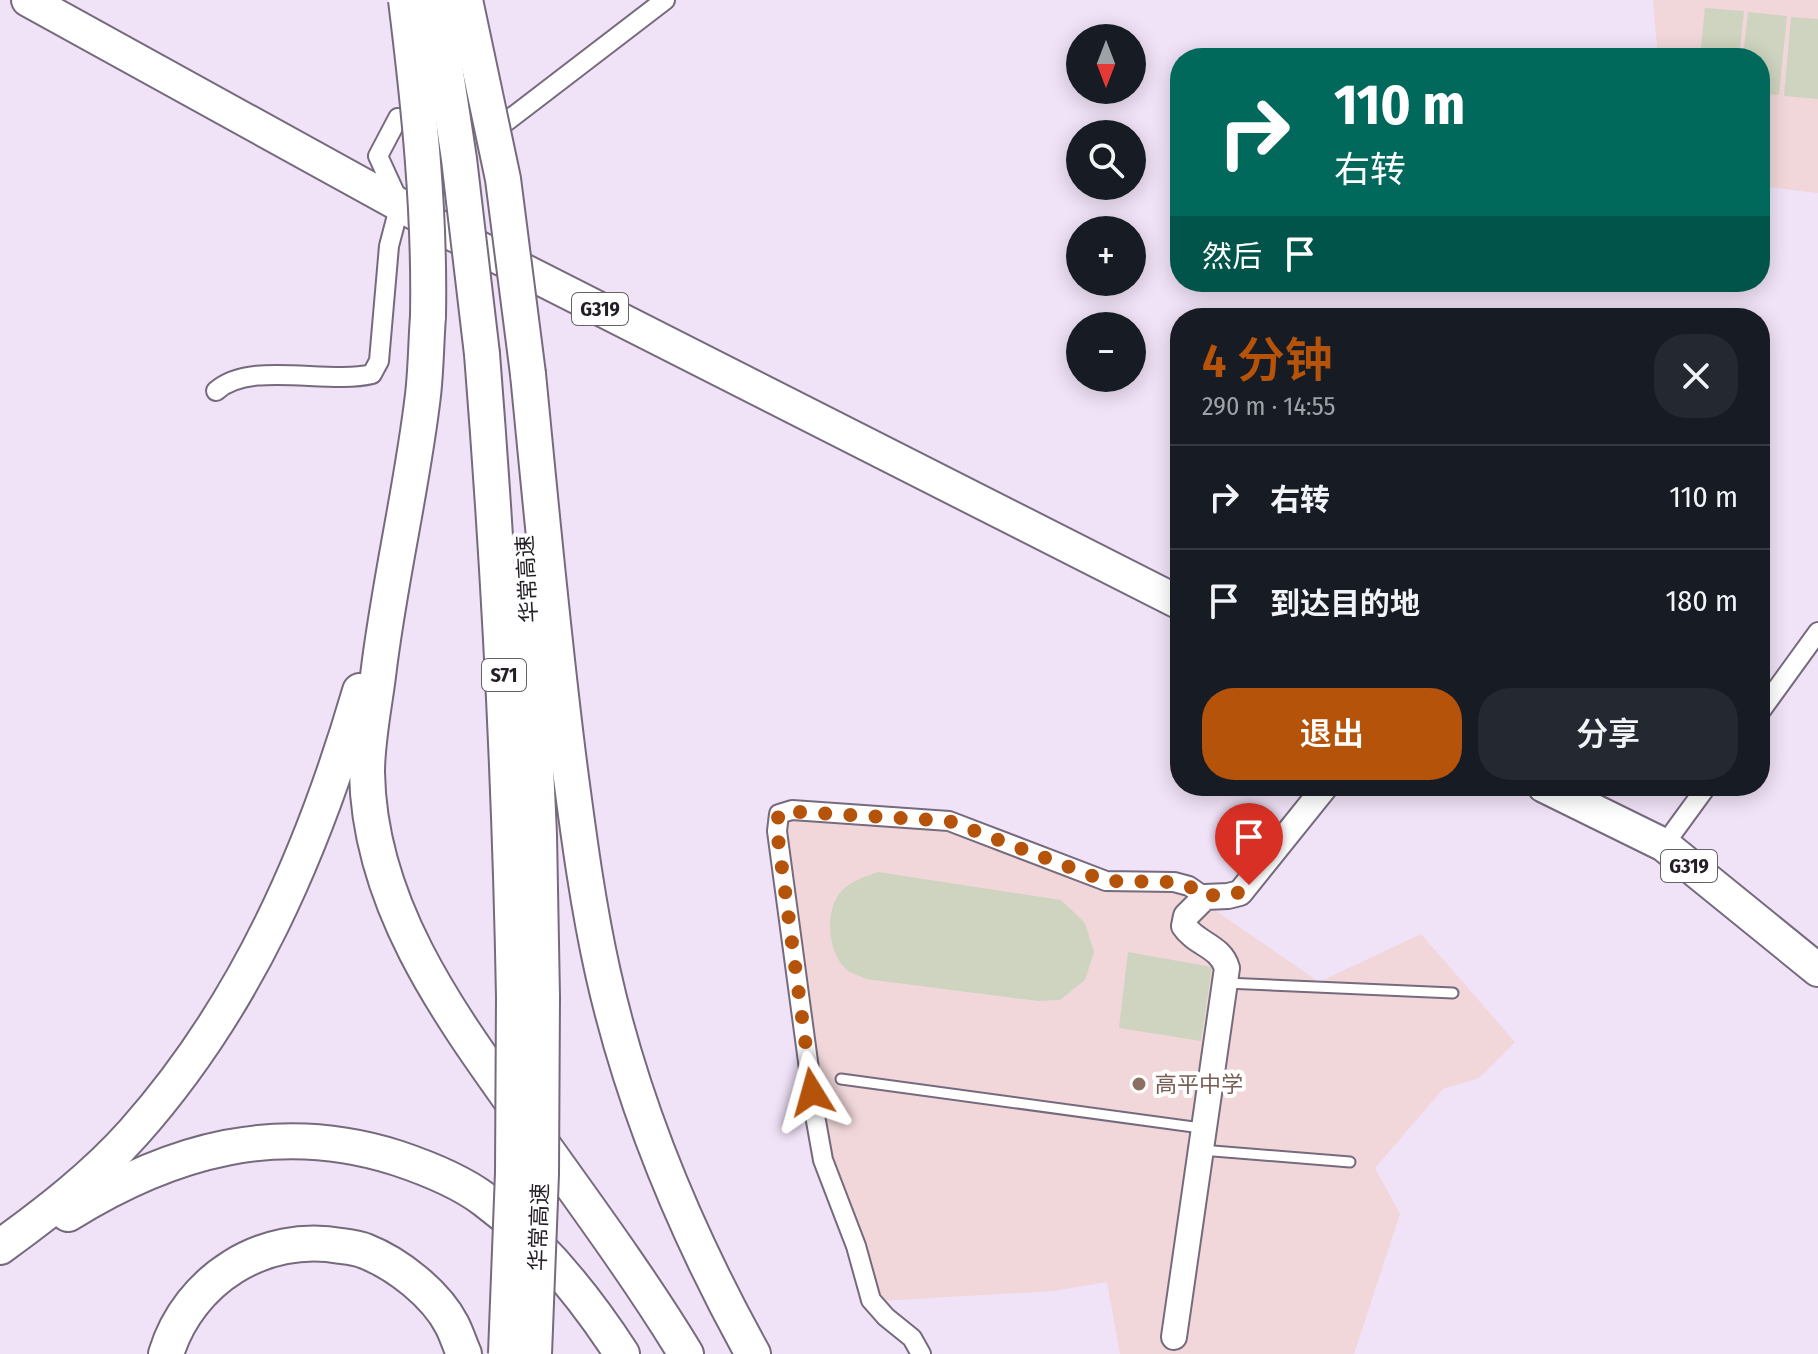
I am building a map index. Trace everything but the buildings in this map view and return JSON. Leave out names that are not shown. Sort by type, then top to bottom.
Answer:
[{"type":"highway","name":"G319","points":[[28,0],[456,236],[1170,598]]},
{"type":"highway","points":[[406,0],[423,142],[429,251],[428,316],[423,394],[386,603],[367,771],[373,838],[394,906],[430,979],[470,1042],[686,1354]]},
{"type":"highway","name":"华常高速","points":[[435,0],[459,159],[507,365]]},
{"type":"highway","name":"华常高速","points":[[464,0],[488,171],[507,365],[497,543],[505,707],[541,1174],[534,1354]]},
{"type":"highway","points":[[507,365],[557,671],[587,888],[603,974],[626,1060],[670,1186],[719,1292],[753,1354]]},
{"type":"highway","points":[[0,1247],[90,1175],[132,1135],[169,1091],[212,1031],[255,959],[321,814],[386,603]]},
{"type":"highway","name":"G319","points":[[1564,796],[1664,845],[1818,970]]},
{"type":"highway","name":"华常高速","points":[[506,1354],[513,1173],[528,997]]},
{"type":"highway","points":[[0,1256],[93,1199],[154,1167],[213,1149],[273,1140],[321,1142],[376,1151],[429,1169],[484,1199],[567,1278],[622,1354]]},
{"type":"highway","points":[[166,1354],[172,1334],[191,1303],[218,1275],[251,1256],[289,1244],[326,1243],[364,1250],[397,1268],[427,1292],[451,1323],[464,1354]]},
{"type":"street","points":[[216,391],[225,383],[256,376],[352,379],[372,374],[379,361],[389,246],[400,204],[378,156],[398,118],[507,121],[665,0]]},
{"type":"street","points":[[1770,698],[1818,632]]},
{"type":"street","points":[[1174,1337],[1227,968],[1225,959],[1188,932],[1184,926],[1186,916],[1205,897],[1240,893],[1318,796]]},
{"type":"street","points":[[1664,845],[1700,796]]},
{"type":"street","points":[[921,1354],[912,1338],[871,1300],[856,1246],[823,1160],[777,831],[779,814],[792,810],[936,819],[966,827],[1106,881],[1174,882],[1189,886],[1205,897]]},
{"type":"lane","points":[[1225,983],[1453,993]]},
{"type":"lane","points":[[841,1079],[1350,1162]]},
{"type":"shaded area","points":[[1653,0],[1818,0],[1818,193],[1770,187],[1770,48],[1657,48]]},
{"type":"shaded area","name":"高平中学","points":[[781,818],[953,826],[1105,884],[1180,886],[1319,982],[1421,934],[1515,1042],[1479,1078],[1443,1089],[1375,1168],[1400,1214],[1354,1354],[1120,1354],[1107,1282],[1053,1291],[879,1301],[825,1149]]},
{"type":"green space","points":[[1705,8],[1744,11],[1740,48],[1701,48]]},
{"type":"green space","points":[[1748,12],[1787,16],[1779,95],[1770,94],[1770,48],[1744,48]]},
{"type":"green space","points":[[1791,17],[1818,19],[1818,99],[1784,96]]},
{"type":"green space","points":[[878,872],[1061,900],[1085,923],[1094,952],[1085,980],[1060,1000],[1038,1001],[866,979],[848,971],[832,945],[831,912],[842,890]]},
{"type":"green space","points":[[1128,952],[1212,967],[1201,1041],[1119,1028]]},
{"type":"place","name":"高平中学","points":[[1139,1084]]},
{"type":"route","points":[[812,1092],[777,831],[777,819],[783,811],[949,821],[1106,881],[1174,882],[1189,886],[1205,897],[1240,893],[1249,885]]}]
